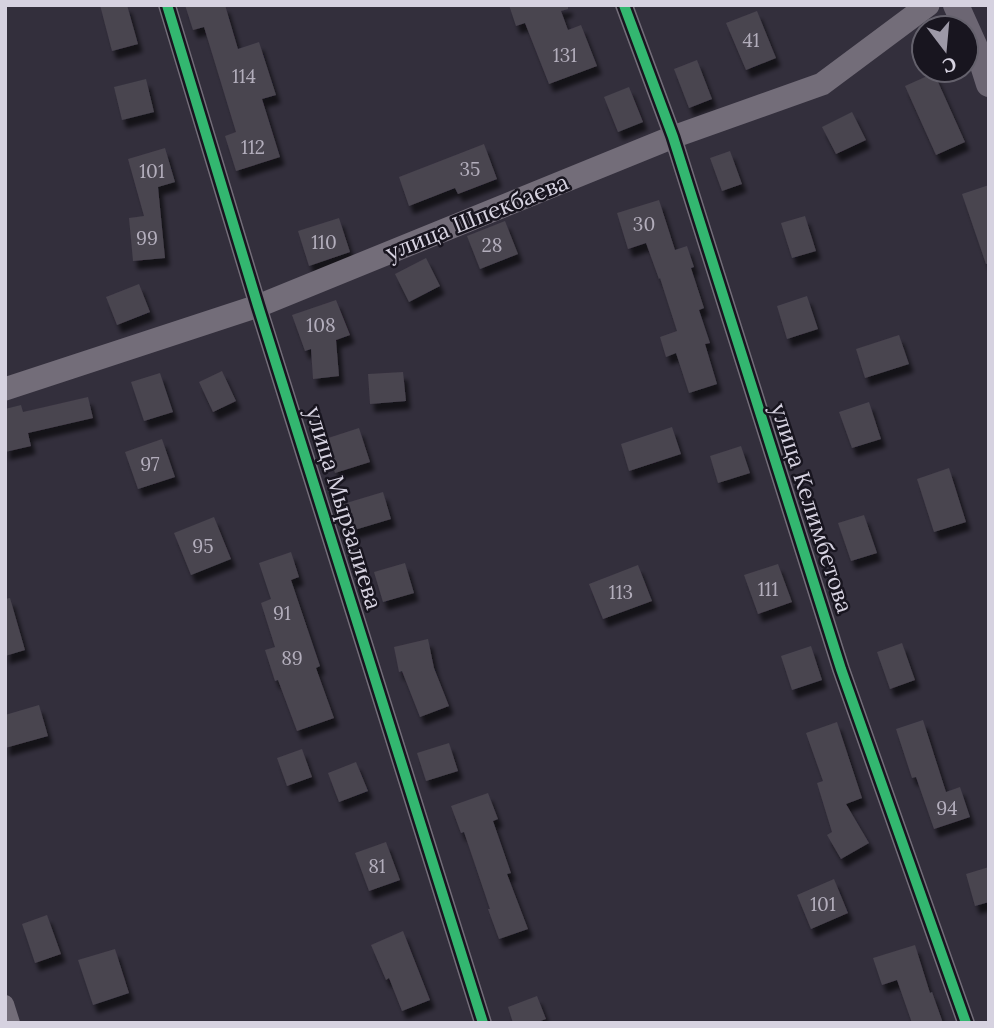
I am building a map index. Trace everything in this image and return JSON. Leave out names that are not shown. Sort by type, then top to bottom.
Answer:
[{"type":"main road","points":[[956,5],[989,84]]},
{"type":"street","name":"улица Мырзалиева","points":[[167,5],[258,306],[484,1023]]},
{"type":"street","name":"улица Келимбетова","points":[[624,5],[673,137],[841,669],[966,1023]]},
{"type":"street","name":"улица Шпекбаева","points":[[5,389],[258,306],[673,137],[822,84],[928,5]]},
{"type":"street","points":[[5,1004],[11,1023]]},
{"type":"building","points":[[100,5],[127,5],[138,44],[112,51]]},
{"type":"building","points":[[185,5],[225,5],[238,49],[259,42],[276,95],[262,99],[280,157],[236,171],[225,136],[236,132],[204,27],[193,30]]},
{"type":"building","points":[[509,5],[568,5],[568,9],[561,11],[568,30],[581,25],[597,66],[549,84],[525,23],[516,26]]},
{"type":"building","points":[[757,11],[776,58],[746,70],[726,23]]},
{"type":"building","points":[[697,60],[712,99],[689,108],[674,69]]},
{"type":"building","points":[[146,79],[154,112],[122,120],[114,87]]},
{"type":"building","points":[[939,84],[965,142],[936,155],[905,86]]},
{"type":"building","points":[[629,87],[643,122],[618,132],[604,97]]},
{"type":"building","points":[[852,112],[866,140],[836,154],[822,127]]},
{"type":"building","points":[[484,144],[497,179],[458,194],[455,188],[409,206],[399,177]]},
{"type":"building","points":[[165,148],[175,182],[158,187],[165,258],[133,261],[129,218],[144,216],[128,159]]},
{"type":"building","points":[[730,151],[742,184],[722,191],[710,158]]},
{"type":"building","points":[[989,185],[989,263],[986,264],[962,194]]},
{"type":"building","points":[[659,200],[675,250],[687,246],[694,267],[691,268],[704,308],[699,310],[710,343],[705,344],[717,384],[689,393],[676,353],[666,357],[660,337],[677,331],[646,243],[628,249],[617,213]]},
{"type":"building","points":[[805,216],[816,251],[792,258],[781,223]]},
{"type":"building","points":[[339,218],[350,252],[309,266],[298,231]]},
{"type":"building","points":[[505,221],[518,254],[480,269],[467,236]]},
{"type":"building","points":[[426,258],[440,286],[409,302],[395,274]]},
{"type":"building","points":[[139,284],[150,312],[117,325],[106,297]]},
{"type":"building","points":[[807,296],[818,329],[787,339],[777,306]]},
{"type":"building","points":[[336,300],[350,335],[336,340],[339,376],[313,379],[311,349],[305,351],[292,315]]},
{"type":"building","points":[[899,335],[909,364],[865,378],[856,349]]},
{"type":"building","points":[[222,371],[236,401],[213,412],[199,382]]},
{"type":"building","points":[[403,372],[406,401],[370,404],[368,374]]},
{"type":"building","points":[[160,373],[173,412],[144,421],[131,382]]},
{"type":"building","points":[[88,397],[93,418],[28,433],[31,446],[5,452],[5,409],[21,405],[23,412]]},
{"type":"building","points":[[869,402],[881,439],[852,448],[839,412]]},
{"type":"building","points":[[672,427],[681,454],[629,471],[621,444]]},
{"type":"building","points":[[359,428],[370,462],[335,473],[325,439]]},
{"type":"building","points":[[162,439],[175,477],[138,489],[125,452]]},
{"type":"building","points":[[741,446],[750,473],[718,483],[710,456]]},
{"type":"building","points":[[949,468],[966,522],[934,532],[917,479]]},
{"type":"building","points":[[383,492],[391,519],[351,531],[343,504]]},
{"type":"building","points":[[864,515],[877,553],[851,561],[838,523]]},
{"type":"building","points":[[214,517],[231,559],[191,575],[174,533]]},
{"type":"building","points":[[291,552],[299,577],[291,580],[320,666],[316,668],[334,718],[297,731],[265,650],[275,647],[261,603],[271,599],[259,563]]},
{"type":"building","points":[[405,563],[414,593],[383,602],[374,572]]},
{"type":"building","points":[[778,564],[792,602],[758,614],[744,575]]},
{"type":"building","points":[[638,565],[652,601],[603,619],[589,584]]},
{"type":"building","points":[[10,598],[25,650],[5,656],[5,599]]},
{"type":"building","points":[[428,639],[434,668],[449,706],[420,717],[402,671],[399,672],[394,647]]},
{"type":"building","points":[[902,643],[915,680],[890,689],[877,652]]},
{"type":"building","points":[[811,646],[822,680],[792,690],[781,656]]},
{"type":"building","points":[[39,705],[48,736],[5,748],[5,715]]},
{"type":"building","points":[[923,720],[946,792],[960,787],[970,817],[934,829],[916,777],[912,778],[896,729]]},
{"type":"building","points":[[837,722],[862,798],[846,804],[869,843],[841,859],[827,835],[832,832],[817,783],[823,781],[806,733]]},
{"type":"building","points":[[449,743],[458,771],[426,781],[417,753]]},
{"type":"building","points":[[302,749],[312,777],[287,786],[277,758]]},
{"type":"building","points":[[356,762],[368,791],[339,802],[328,773]]},
{"type":"building","points":[[488,793],[498,819],[493,821],[511,873],[507,874],[528,929],[499,939],[464,832],[461,833],[451,806]]},
{"type":"building","points":[[386,842],[400,880],[369,891],[355,853]]},
{"type":"building","points":[[989,867],[989,902],[975,906],[966,874]]},
{"type":"building","points":[[834,879],[848,913],[811,929],[797,895]]},
{"type":"building","points":[[47,915],[61,954],[35,963],[22,924]]},
{"type":"building","points":[[403,931],[430,1000],[402,1011],[389,978],[386,980],[371,945]]},
{"type":"building","points":[[915,945],[943,1023],[912,1023],[897,980],[882,985],[873,958]]},
{"type":"building","points":[[115,949],[129,993],[93,1005],[78,960]]},
{"type":"building","points":[[537,996],[546,1019],[535,1023],[513,1023],[508,1007]]},
{"type":"cycle path","points":[[167,5],[258,306],[483,1023]]},
{"type":"cycle path","points":[[624,5],[673,137],[841,669],[966,1023]]}]
